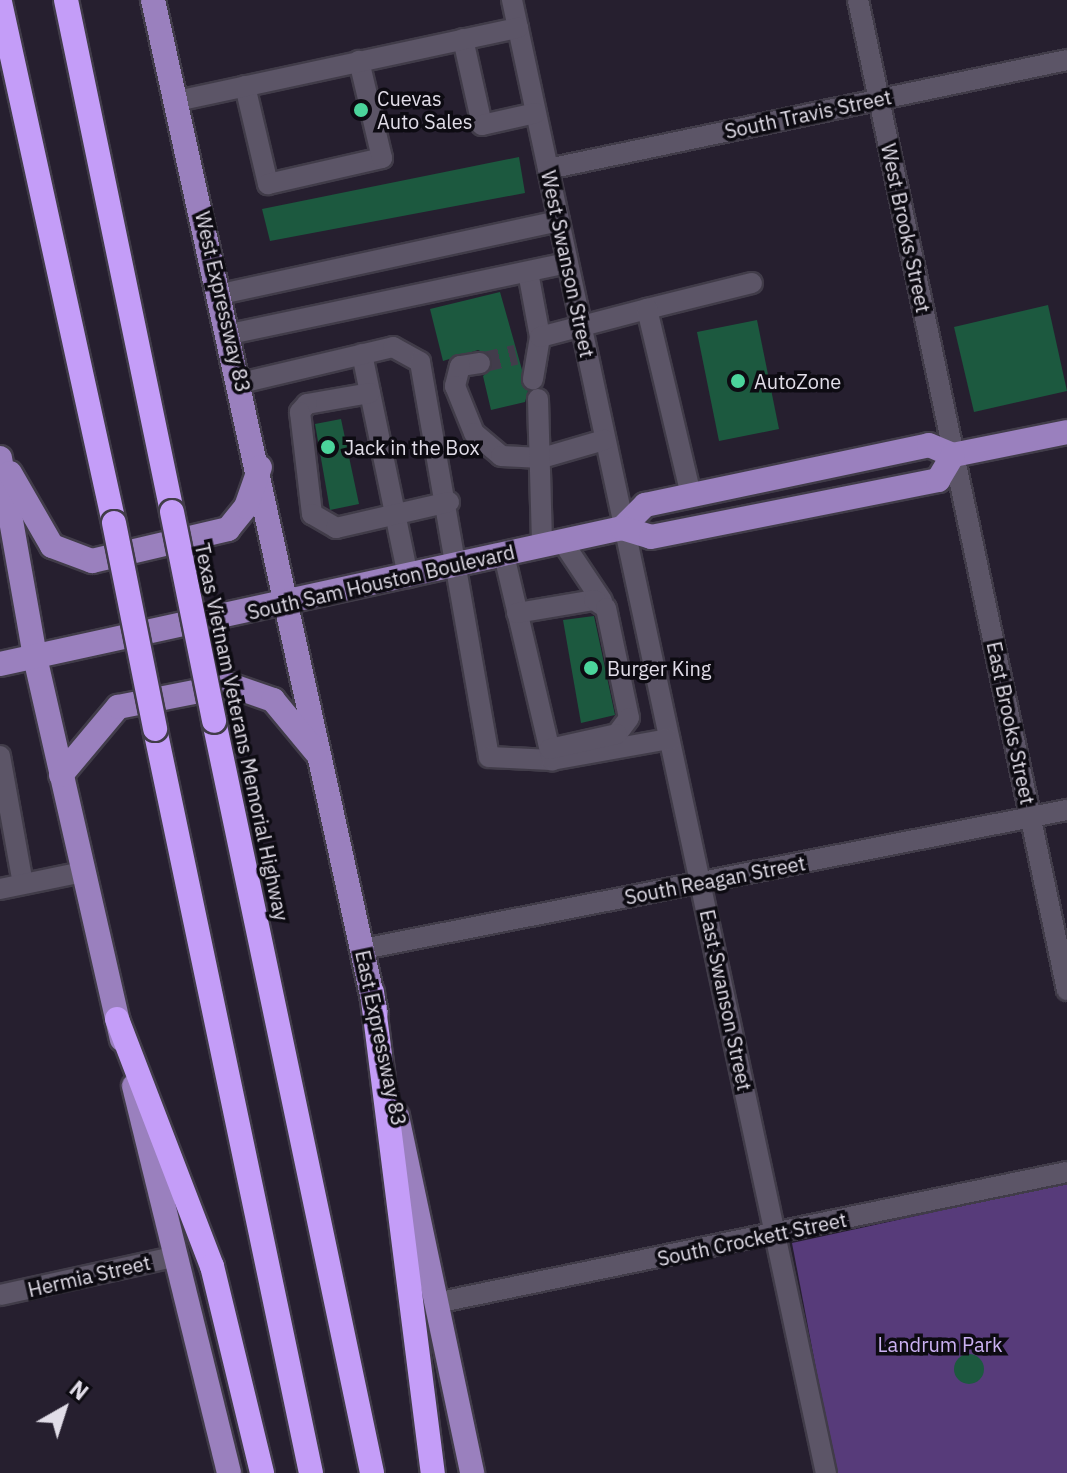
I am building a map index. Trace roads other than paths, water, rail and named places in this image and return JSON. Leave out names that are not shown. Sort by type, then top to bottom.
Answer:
[{"type":"highway","name":"Texas Vietnam Veterans Memorial Highway","points":[[66,0],[372,1473]]},
{"type":"highway","points":[[0,2],[114,523],[311,1473]]},
{"type":"highway","points":[[372,992],[433,1473]]},
{"type":"highway","points":[[117,1019],[212,1266],[262,1473]]},
{"type":"main road","name":"West Expressway 83","points":[[153,0],[291,603]]},
{"type":"main road","name":"South Sam Houston Boulevard","points":[[622,528],[645,505],[691,495],[929,445],[953,455],[1067,432]]},
{"type":"main road","name":"South Sam Houston Boulevard","points":[[0,664],[291,603],[622,528],[651,537],[938,480],[953,455]]},
{"type":"main road","points":[[0,456],[52,546],[92,561],[228,529],[246,507],[261,465]]},
{"type":"main road","points":[[0,456],[4,507],[61,775],[117,1019],[229,1473]]},
{"type":"main road","name":"East Expressway 83","points":[[291,603],[320,757],[472,1473]]},
{"type":"main road","points":[[61,775],[118,707],[230,685],[273,700],[320,757]]},
{"type":"street","name":"West Swanson Street","points":[[512,0],[622,528]]},
{"type":"street","name":"West Brooks Street","points":[[858,0],[953,455]]},
{"type":"street","points":[[177,101],[518,28]]},
{"type":"street","points":[[463,39],[482,125],[536,113]]},
{"type":"street","name":"South Travis Street","points":[[548,169],[1067,60]]},
{"type":"street","points":[[245,86],[268,184],[382,158],[359,61]]},
{"type":"street","points":[[221,294],[559,221]]},
{"type":"street","points":[[230,334],[568,263]]},
{"type":"street","points":[[528,272],[539,343],[535,389],[542,458],[536,477],[552,543],[602,601],[629,718],[617,734],[551,755]]},
{"type":"street","points":[[516,355],[581,325],[752,283]]},
{"type":"street","points":[[647,309],[691,495]]},
{"type":"street","points":[[241,383],[393,347],[420,362],[461,564],[457,597],[489,757],[551,755],[669,739]]},
{"type":"street","points":[[362,354],[408,577]]},
{"type":"street","points":[[480,363],[460,366],[455,375],[474,433],[501,456],[542,458],[604,440]]},
{"type":"street","points":[[370,393],[300,412],[312,514],[336,528],[449,502]]},
{"type":"street","name":"East Brooks Street","points":[[953,455],[1067,990]]},
{"type":"street","name":"East Swanson Street","points":[[622,528],[702,883],[826,1473]]},
{"type":"street","points":[[504,555],[551,755]]},
{"type":"street","points":[[517,613],[602,601]]},
{"type":"street","points":[[0,756],[23,884]]},
{"type":"street","name":"South Reagan Street","points":[[363,949],[1067,810]]},
{"type":"street","points":[[0,889],[83,872]]},
{"type":"street","name":"South Crockett Street","points":[[436,1303],[774,1236],[1067,1172]]},
{"type":"street","name":"Hermia Street","points":[[0,1295],[177,1256]]},
{"type":"tunnel","points":[[480,363],[516,355]]},
{"type":"place","name":"Cuevas Auto Sales","points":[[361,110]]},
{"type":"place","name":"AutoZone","points":[[738,381]]},
{"type":"place","name":"Jack in the Box","points":[[328,447]]},
{"type":"place","name":"Burger King","points":[[591,668]]},
{"type":"park label","name":"Landrum Park","points":[[940,1344]]}]
